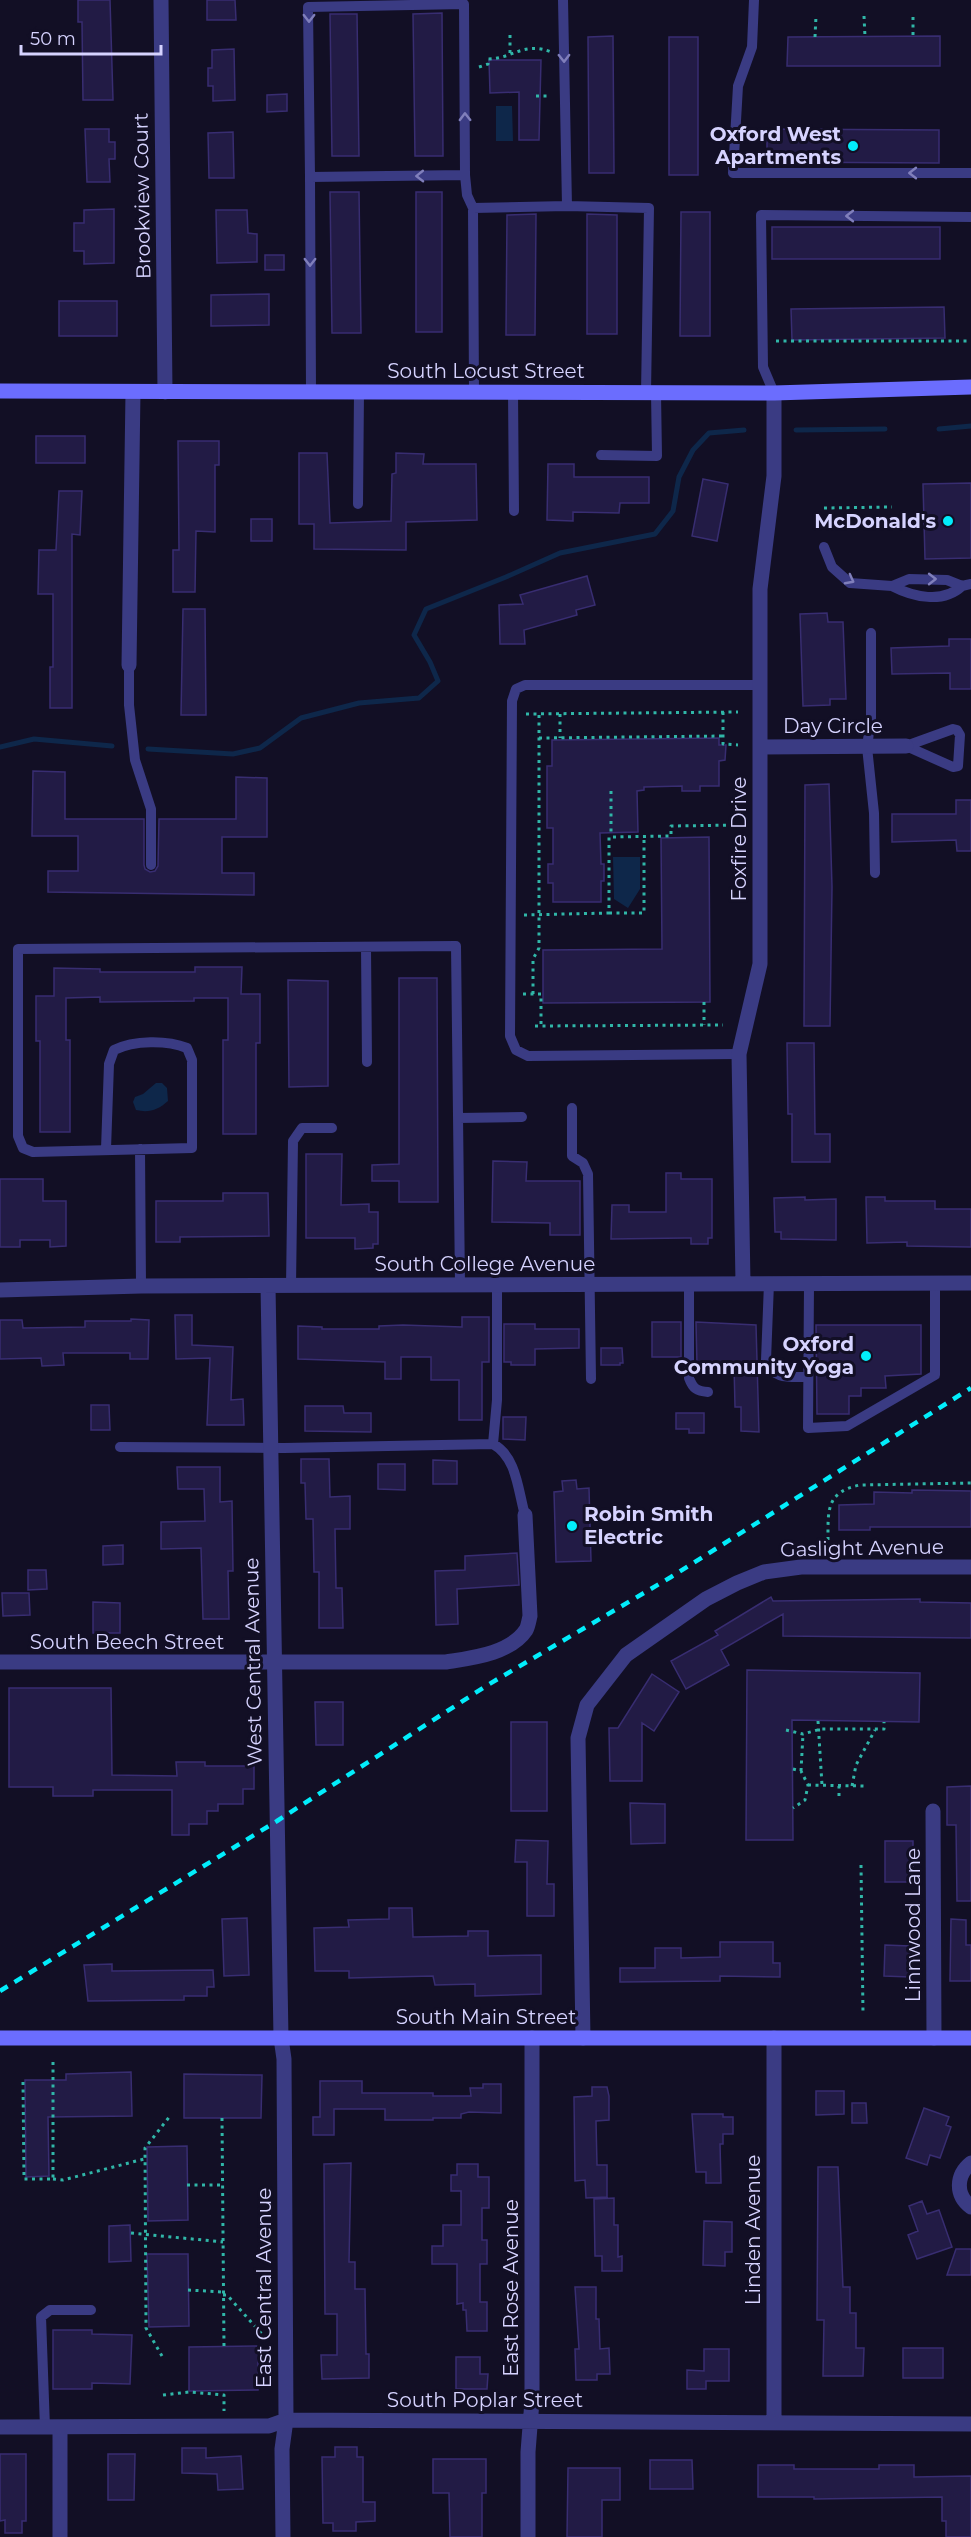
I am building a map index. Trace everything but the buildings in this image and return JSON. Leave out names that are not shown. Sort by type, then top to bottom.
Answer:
[{"type":"street","name":"Brookview Court","points":[[161,0],[165,392]]},
{"type":"street","name":"South Locust Street","points":[[0,392],[774,393],[971,387]]},
{"type":"street","points":[[129,665],[133,392]]},
{"type":"street","name":"Foxfire Drive","points":[[743,1283],[739,1054],[760,964],[760,589],[774,476],[774,393]]},
{"type":"street","name":"Day Circle","points":[[760,747],[906,746]]},
{"type":"street","name":"South College Avenue","points":[[0,1290],[141,1286],[971,1282]]},
{"type":"street","name":"West Central Avenue","points":[[268,1286],[281,2038]]},
{"type":"street","name":"South Beech Street","points":[[0,1662],[274,1664],[446,1662],[483,1656],[510,1644],[526,1630],[530,1616],[525,1515]]},
{"type":"street","name":"Gaslight Avenue","points":[[583,2038],[578,1738],[587,1706],[626,1655],[706,1599],[764,1572],[801,1567],[971,1568]]},
{"type":"street","name":"Linnwood Lane","points":[[933,1811],[934,2038]]},
{"type":"street","name":"South Main Street","points":[[0,2038],[971,2038]]},
{"type":"street","name":"East Central Avenue","points":[[281,2038],[285,2071],[286,2420],[282,2449],[283,2537]]},
{"type":"street","name":"East Rose Avenue","points":[[528,2537],[532,2038]]},
{"type":"street","name":"Linden Avenue","points":[[774,2038],[774,2422]]},
{"type":"street","points":[[971,2163],[963,2171],[959,2188],[961,2196],[971,2207]]},
{"type":"street","name":"South Poplar Street","points":[[0,2427],[269,2426],[286,2420],[971,2424]]},
{"type":"street","points":[[52,2428],[60,2537]]},
{"type":"lane","points":[[563,0],[567,206]]},
{"type":"lane","points":[[754,0],[752,47],[738,86],[733,173],[971,173]]},
{"type":"lane","points":[[311,392],[309,7],[464,4],[465,175],[467,195],[473,208],[474,392]]},
{"type":"lane","points":[[310,177],[465,175]]},
{"type":"lane","points":[[473,208],[567,206],[649,208],[651,393],[657,456],[601,455]]},
{"type":"lane","points":[[774,393],[763,367],[761,215],[971,217]]},
{"type":"lane","points":[[358,504],[359,392]]},
{"type":"lane","points":[[513,392],[514,511]]},
{"type":"lane","points":[[824,547],[832,567],[850,583],[892,586],[907,594],[920,597],[947,596],[966,585]]},
{"type":"lane","points":[[892,586],[909,579],[947,579],[966,585]]},
{"type":"lane","points":[[871,633],[871,718],[867,747],[874,813],[875,873]]},
{"type":"lane","points":[[129,665],[129,705],[135,760],[151,809],[151,865]]},
{"type":"lane","points":[[739,1054],[528,1056],[516,1050],[510,1036],[512,701],[516,689],[525,685],[759,685]]},
{"type":"lane","points":[[953,729],[957,730],[960,735],[958,766],[953,767],[906,746],[953,729]]},
{"type":"lane","points":[[106,1149],[109,1064],[114,1050],[126,1044],[176,1044],[187,1048],[192,1060],[192,1148],[33,1152],[23,1148],[18,1136],[18,949],[456,946],[459,1285]]},
{"type":"lane","points":[[366,947],[367,1062]]},
{"type":"lane","points":[[572,1108],[572,1156],[583,1162],[588,1174],[591,1379]]},
{"type":"lane","points":[[458,1118],[522,1118]]},
{"type":"lane","points":[[291,1286],[293,1141],[302,1128],[332,1128]]},
{"type":"lane","points":[[141,1149],[141,1286]]},
{"type":"lane","points":[[689,1283],[689,1378],[692,1386],[699,1391],[708,1392]]},
{"type":"lane","points":[[769,1283],[766,1360],[768,1367],[779,1376],[808,1377]]},
{"type":"lane","points":[[809,1284],[808,1428],[848,1426],[935,1375],[935,1283]]},
{"type":"lane","points":[[493,1444],[497,1400],[497,1284]]},
{"type":"lane","points":[[120,1447],[271,1448],[493,1444],[501,1449],[512,1465],[525,1515]]},
{"type":"lane","points":[[52,2428],[41,2317],[50,2310],[91,2310]]},
{"type":"path","points":[[816,16],[816,37]]},
{"type":"path","points":[[864,16],[865,37]]},
{"type":"path","points":[[913,17],[913,37]]},
{"type":"path","points":[[510,35],[510,53]]},
{"type":"path","points":[[464,67],[482,67],[488,64],[488,59],[497,59],[510,53],[534,48],[544,49],[564,57]]},
{"type":"path","points":[[762,341],[967,341]]},
{"type":"path","points":[[824,508],[892,507]]},
{"type":"path","points":[[723,712],[723,744],[738,745]]},
{"type":"path","points":[[512,714],[738,712]]},
{"type":"path","points":[[533,994],[533,959],[539,948],[538,714]]},
{"type":"path","points":[[560,714],[560,738]]},
{"type":"path","points":[[539,738],[723,736]]},
{"type":"path","points":[[609,913],[611,791]]},
{"type":"path","points":[[611,836],[671,836],[671,826],[739,825]]},
{"type":"path","points":[[510,915],[644,913],[644,837]]},
{"type":"path","points":[[510,994],[541,994],[541,1026]]},
{"type":"path","points":[[704,1002],[704,1025]]},
{"type":"path","points":[[535,1026],[723,1025]]},
{"type":"path","points":[[828,1540],[830,1505],[836,1495],[846,1488],[860,1485],[971,1483]]},
{"type":"path","points":[[818,1721],[822,1785]]},
{"type":"path","points":[[786,1730],[803,1734],[817,1730],[884,1729],[884,1722]]},
{"type":"path","points":[[852,1786],[856,1765],[876,1729]]},
{"type":"path","points":[[793,1808],[805,1800],[808,1785],[801,1771],[803,1734]]},
{"type":"path","points":[[793,1769],[801,1771]]},
{"type":"path","points":[[808,1785],[866,1786]]},
{"type":"path","points":[[839,1786],[839,1796]]},
{"type":"path","points":[[861,1865],[863,2013]]},
{"type":"path","points":[[53,2059],[53,2179]]},
{"type":"path","points":[[23,2082],[24,2179],[63,2180],[145,2159]]},
{"type":"path","points":[[162,2356],[146,2328],[145,2159],[147,2143],[170,2116]]},
{"type":"path","points":[[222,2118],[224,2347]]},
{"type":"path","points":[[187,2185],[222,2185]]},
{"type":"path","points":[[130,2233],[223,2242]]},
{"type":"path","points":[[188,2290],[227,2295],[270,2344]]},
{"type":"path","points":[[164,2395],[189,2392],[224,2395],[224,2412]]},
{"type":"water","points":[[496,106],[512,106],[513,141],[496,141]]},
{"type":"water","points":[[613,857],[640,857],[640,889],[628,908],[614,899]]},
{"type":"water","points":[[156,1083],[162,1083],[167,1088],[168,1101],[153,1110],[136,1110],[133,1102],[135,1097],[143,1094]]},
{"type":"waterway","points":[[939,429],[971,426]]},
{"type":"waterway","points":[[796,430],[885,429]]},
{"type":"waterway","points":[[148,749],[233,754],[260,748],[301,718],[359,703],[419,698],[438,681],[414,635],[426,609],[560,553],[655,534],[673,511],[679,477],[693,450],[709,433],[744,430]]},
{"type":"waterway","points":[[0,747],[34,739],[112,746]]},
{"type":"railway","points":[[0,1991],[277,1821],[486,1686],[671,1577],[971,1388]]},
{"type":"place","name":"Oxford West Apartments","points":[[853,146]]},
{"type":"place","name":"McDonald's","points":[[948,521]]},
{"type":"place","name":"Oxford Community Yoga","points":[[866,1356]]},
{"type":"place","name":"Robin Smith Electric","points":[[572,1526]]}]
